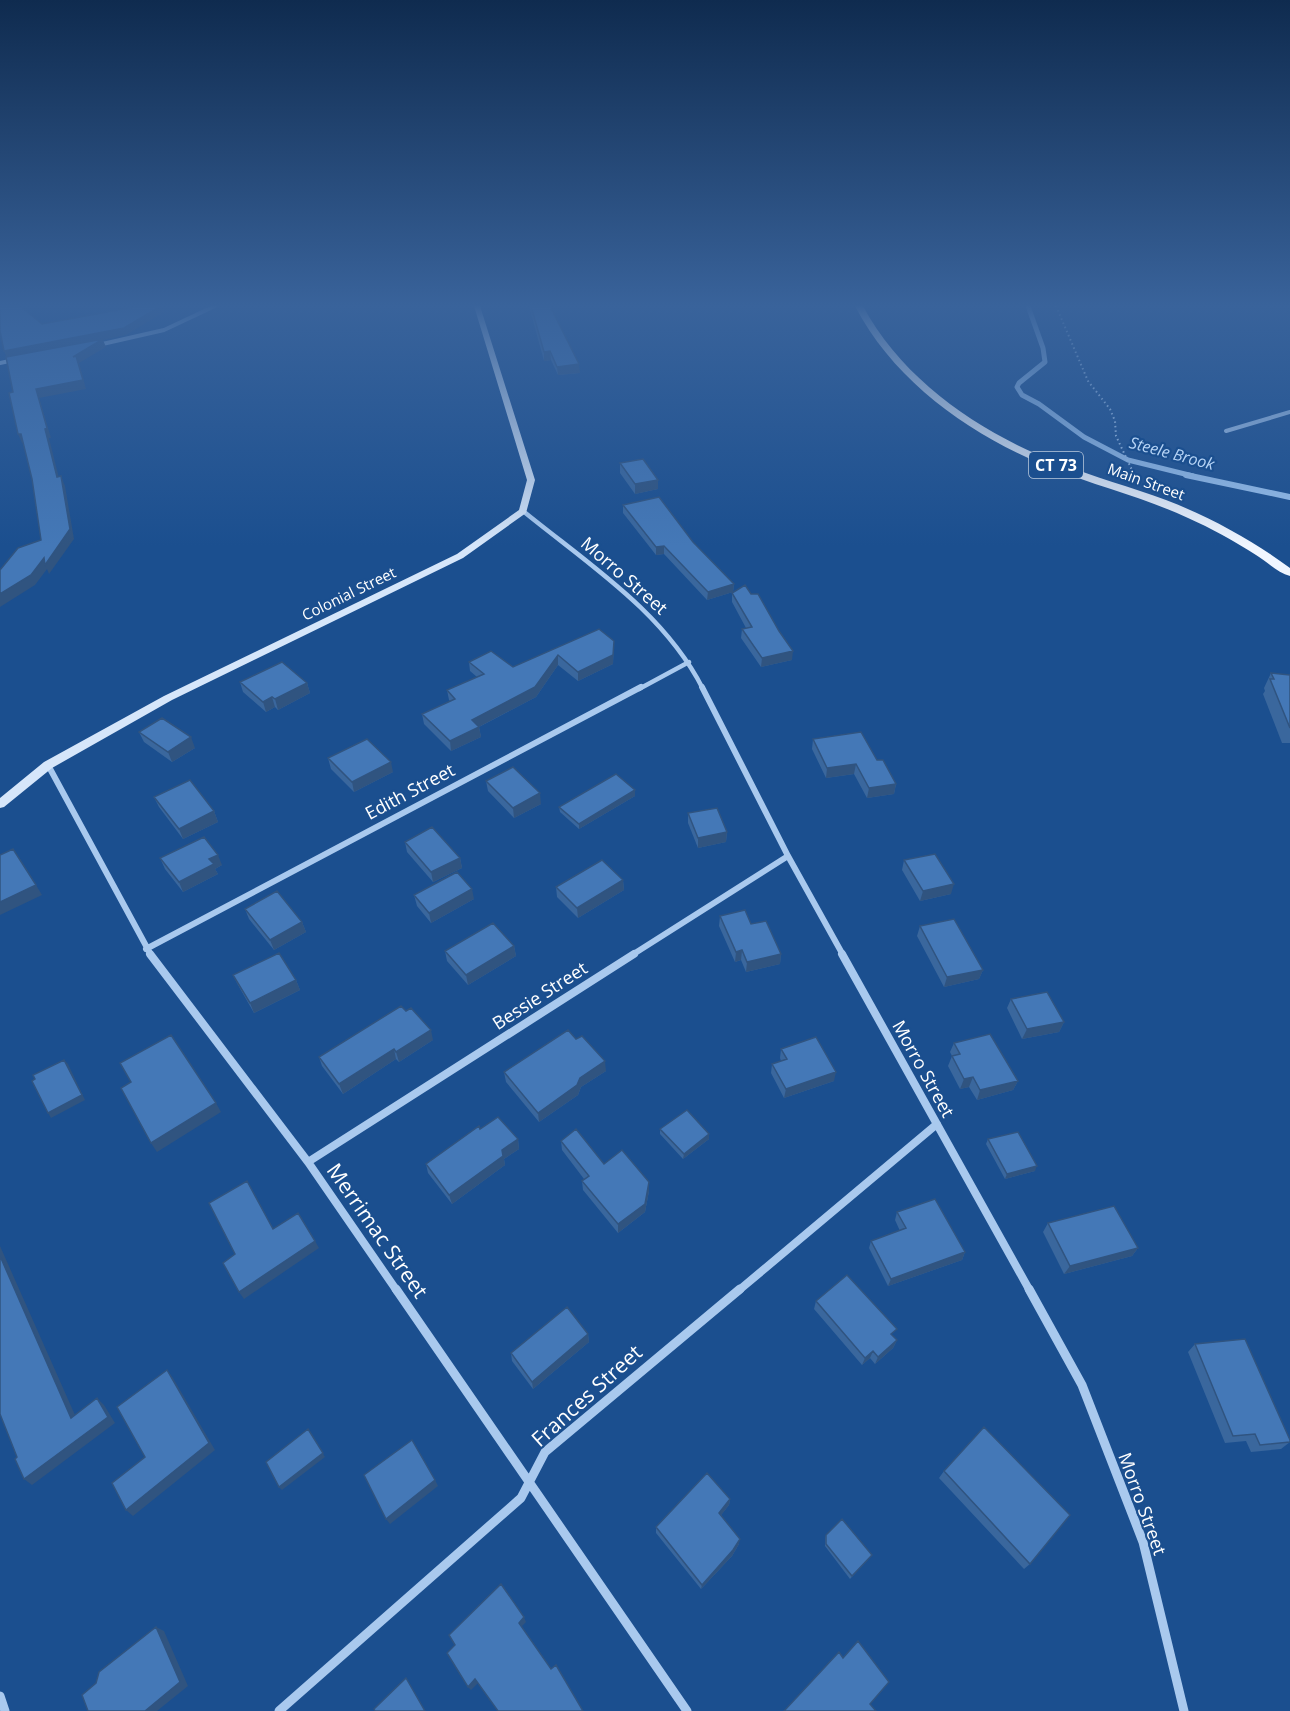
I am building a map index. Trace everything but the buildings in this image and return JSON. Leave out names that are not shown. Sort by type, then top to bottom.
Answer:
[{"type":"main road","name":"Main Street","points":[[923,386],[947,407],[1035,457],[1179,510],[1239,540],[1290,573]]},
{"type":"street","points":[[502,386],[531,480],[523,511]]},
{"type":"street","points":[[1226,431],[1290,412]]},
{"type":"street","name":"Morro Street","points":[[523,511],[647,612],[689,662],[788,856],[1082,1385],[1143,1542],[1184,1711]]},
{"type":"street","name":"Colonial Street","points":[[0,804],[48,765],[168,698],[460,556],[523,511]]},
{"type":"street","name":"Edith Street","points":[[146,949],[689,662]]},
{"type":"street","name":"Merrimac Street","points":[[48,765],[146,949],[308,1162],[687,1711]]},
{"type":"street","name":"Bessie Street","points":[[308,1162],[788,856]]},
{"type":"street","name":"Frances Street","points":[[279,1711],[521,1498],[545,1452],[937,1124]]},
{"type":"street","points":[[0,1696],[6,1711]]},
{"type":"path","points":[[1092,386],[1110,409],[1115,421],[1117,439],[1132,470]]},
{"type":"waterway","name":"Steele Brook","points":[[1018,386],[1022,395],[1039,404],[1084,437],[1128,460],[1193,476]]},
{"type":"waterway","name":"Steele Brook","points":[[1186,475],[1290,497]]}]
